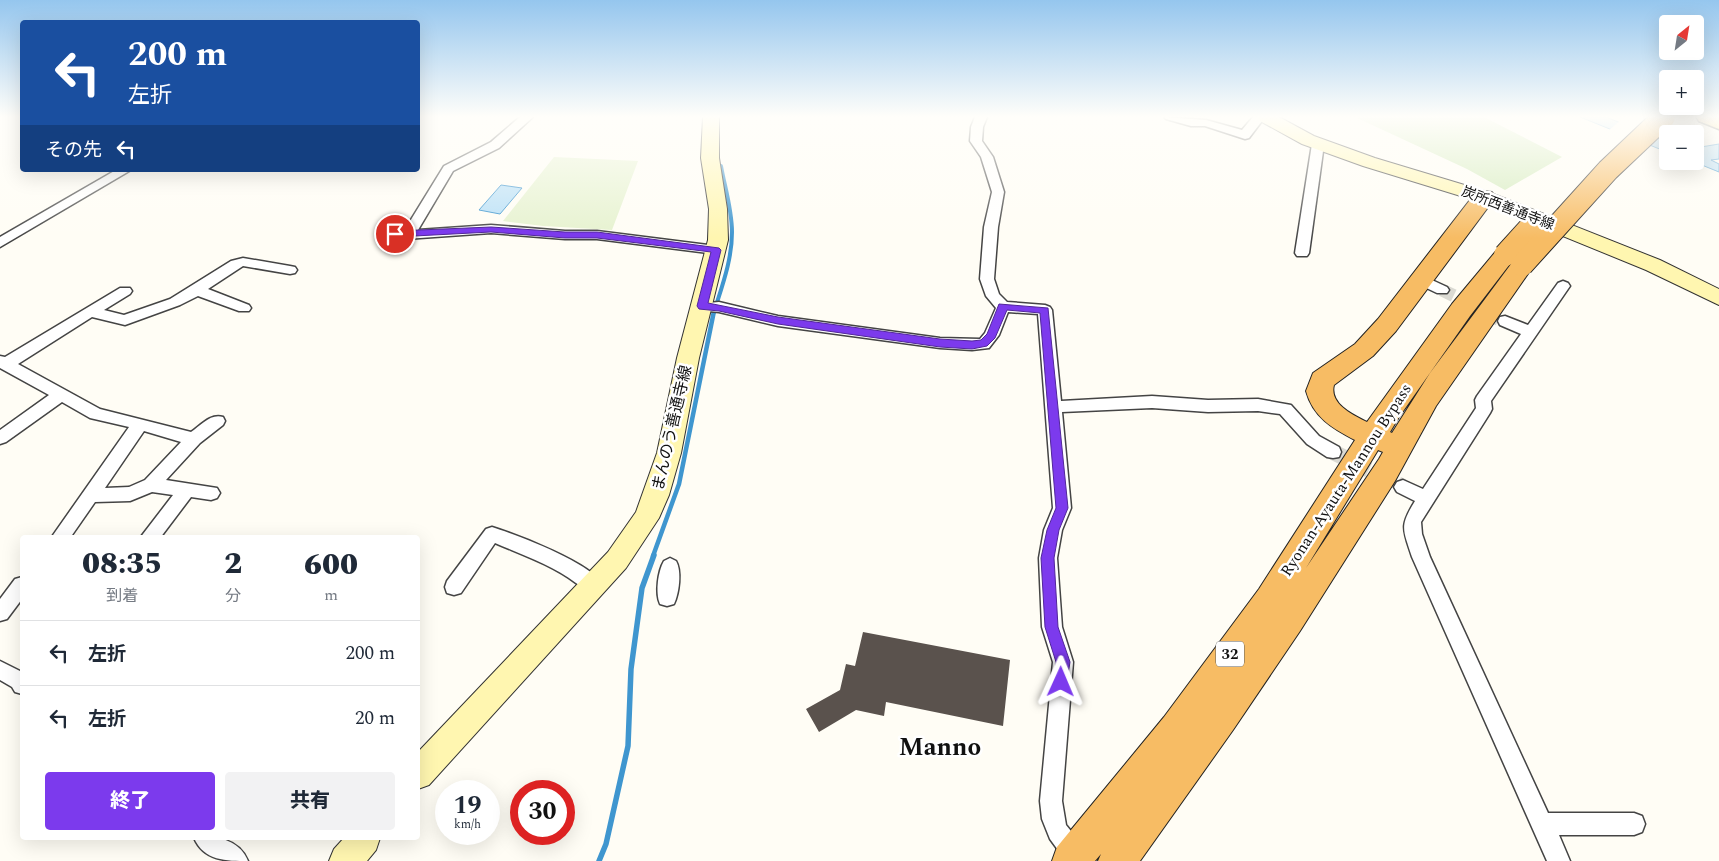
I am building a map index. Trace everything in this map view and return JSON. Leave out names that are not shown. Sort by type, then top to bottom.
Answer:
[{"type":"highway","name":"Ryonan-Ayauta-Mannou Bypass","points":[[1074,858],[1176,729],[1386,442],[1412,421],[1550,204],[1596,157]]},
{"type":"highway","name":"Ryonan-Ayauta-Mannou Bypass","points":[[1514,260],[1568,211],[1620,157]]},
{"type":"highway","points":[[1386,442],[1332,414],[1322,402],[1318,391],[1319,385],[1322,380],[1364,350],[1387,325],[1432,285],[1484,197]]},
{"type":"highway","name":"Ryonan-Ayauta-Mannou Bypass","points":[[1117,861],[1200,749],[1276,640],[1387,471],[1386,442]]},
{"type":"main road","name":"まんのう善通寺線","points":[[420,772],[594,585],[632,540],[656,495],[669,454],[688,358],[710,307],[719,229],[710,157]]},
{"type":"main road","name":"炭所西善通寺線","points":[[1359,157],[1484,197],[1653,266],[1719,298]]},
{"type":"main road","points":[[346,861],[362,840]]},
{"type":"street","points":[[410,232],[447,168],[470,157]]},
{"type":"street","points":[[988,157],[998,192],[991,227],[987,280],[993,296],[1003,307],[1045,310],[1062,508],[1053,530],[1048,558],[1052,627],[1063,662],[1051,801],[1053,824],[1058,836],[1074,858]]},
{"type":"street","points":[[1302,253],[1316,157]]},
{"type":"street","points":[[0,243],[122,172]]},
{"type":"street","points":[[390,232],[406,235],[491,230],[565,235],[597,235],[716,250]]},
{"type":"street","points":[[90,312],[125,320],[175,302],[236,264],[243,262],[290,270]]},
{"type":"street","points":[[1559,861],[1421,557],[1413,534],[1412,521],[1484,409],[1483,400],[1563,286]]},
{"type":"street","points":[[197,290],[244,308]]},
{"type":"street","points":[[3,363],[125,291]]},
{"type":"street","points":[[710,307],[778,321],[940,343],[972,345],[984,344],[992,336],[1003,307]]},
{"type":"street","points":[[1505,321],[1530,332]]},
{"type":"street","points":[[3,363],[96,414],[194,439]]},
{"type":"street","points":[[0,438],[61,395]]},
{"type":"street","points":[[1054,407],[1152,402],[1208,406],[1258,405],[1285,408],[1313,440],[1333,452]]},
{"type":"street","points":[[91,495],[130,494],[150,485],[176,456],[217,421]]},
{"type":"street","points":[[62,535],[91,495],[108,466],[140,424]]},
{"type":"street","points":[[150,485],[211,493]]},
{"type":"street","points":[[1403,487],[1427,499]]},
{"type":"street","points":[[151,535],[187,489]]},
{"type":"street","points":[[454,587],[492,534],[566,565],[594,585]]},
{"type":"street","points":[[667,598],[670,566]]},
{"type":"street","points":[[0,613],[20,588]]},
{"type":"street","points":[[0,670],[20,682]]},
{"type":"street","points":[[1542,824],[1634,824]]},
{"type":"street","points":[[208,840],[237,861]]},
{"type":"green space","points":[[554,157],[638,161],[612,230],[543,226],[503,221]]},
{"type":"green space","points":[[1442,157],[1562,157],[1505,190]]},
{"type":"water","points":[[1704,157],[1719,157],[1719,159],[1711,160],[1719,164],[1719,172],[1704,166]]},
{"type":"water","points":[[501,185],[522,188],[500,214],[479,210]]},
{"type":"building","points":[[863,632],[1010,660],[1003,726],[886,702],[884,716],[856,710],[819,732],[806,709],[840,690],[846,664],[855,666]]},
{"type":"waterway","points":[[714,312],[726,273],[732,242],[731,216],[721,166]]},
{"type":"waterway","points":[[653,556],[679,484],[714,311]]},
{"type":"waterway","points":[[599,861],[606,844],[628,746],[631,669],[642,588],[654,555]]},
{"type":"tunnel","points":[[1442,290],[1487,312]]},
{"type":"tunnel","points":[[1487,312],[1505,321]]},
{"type":"tunnel","points":[[1333,452],[1403,487]]},
{"type":"district","name":"Manno","points":[[940,748]]},
{"type":"route","points":[[395,234],[491,230],[565,235],[597,235],[716,250],[702,306],[778,321],[940,343],[984,344],[992,336],[1003,307],[1045,310],[1062,508],[1053,530],[1048,558],[1052,627],[1063,662],[1061,682]]}]
